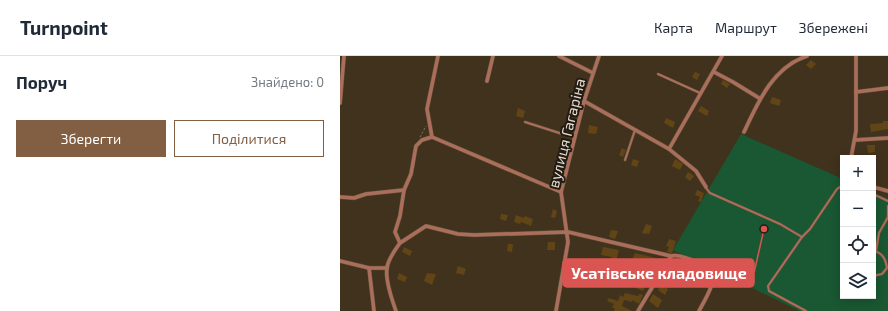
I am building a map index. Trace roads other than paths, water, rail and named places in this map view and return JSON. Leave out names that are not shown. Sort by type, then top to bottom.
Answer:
[{"type":"street","points":[[340,103],[344,56]]},
{"type":"street","points":[[432,137],[427,109],[438,56]]},
{"type":"street","points":[[487,81],[493,56]]},
{"type":"street","points":[[558,56],[593,73]]},
{"type":"street","name":"вулиця Гагаріна","points":[[556,311],[568,242],[568,232],[561,192],[584,101],[599,56]]},
{"type":"street","points":[[669,149],[722,56]]},
{"type":"street","points":[[744,132],[759,98],[770,83],[799,57],[807,56]]},
{"type":"street","points":[[852,155],[855,140],[856,56]]},
{"type":"street","points":[[714,72],[759,98]]},
{"type":"street","points":[[856,92],[888,88]]},
{"type":"street","points":[[584,101],[669,149],[696,171],[706,187]]},
{"type":"street","points":[[400,243],[395,232],[400,216],[404,190],[411,174],[413,158],[418,143],[422,140],[432,137],[561,192]]},
{"type":"street","points":[[855,140],[888,138]]},
{"type":"street","points":[[876,188],[888,191]]},
{"type":"street","points":[[340,197],[354,198],[366,194],[404,190]]},
{"type":"street","points":[[396,311],[391,296],[387,268],[400,243],[426,226],[458,234],[474,235],[568,232],[671,256],[679,255],[706,266],[711,270],[713,276],[712,284],[699,311]]},
{"type":"street","points":[[638,311],[671,256]]},
{"type":"street","points":[[340,261],[369,268],[387,268]]},
{"type":"street","points":[[369,268],[374,311]]},
{"type":"lane","points":[[658,74],[701,94]]},
{"type":"lane","points":[[525,122],[575,138]]},
{"type":"lane","points":[[625,160],[636,130]]},
{"type":"lane","points":[[706,187],[710,193],[780,224],[802,236]]},
{"type":"lane","points":[[806,311],[769,291],[768,289],[771,282],[802,236],[810,229],[837,189],[840,187]]},
{"type":"lane","points":[[876,195],[888,201]]},
{"type":"lane","points":[[876,245],[888,216],[888,206]]},
{"type":"lane","points":[[876,251],[879,252],[884,257],[887,268],[882,274],[876,275]]},
{"type":"place","name":"Усатівське кладовище","points":[[764,229]]}]
